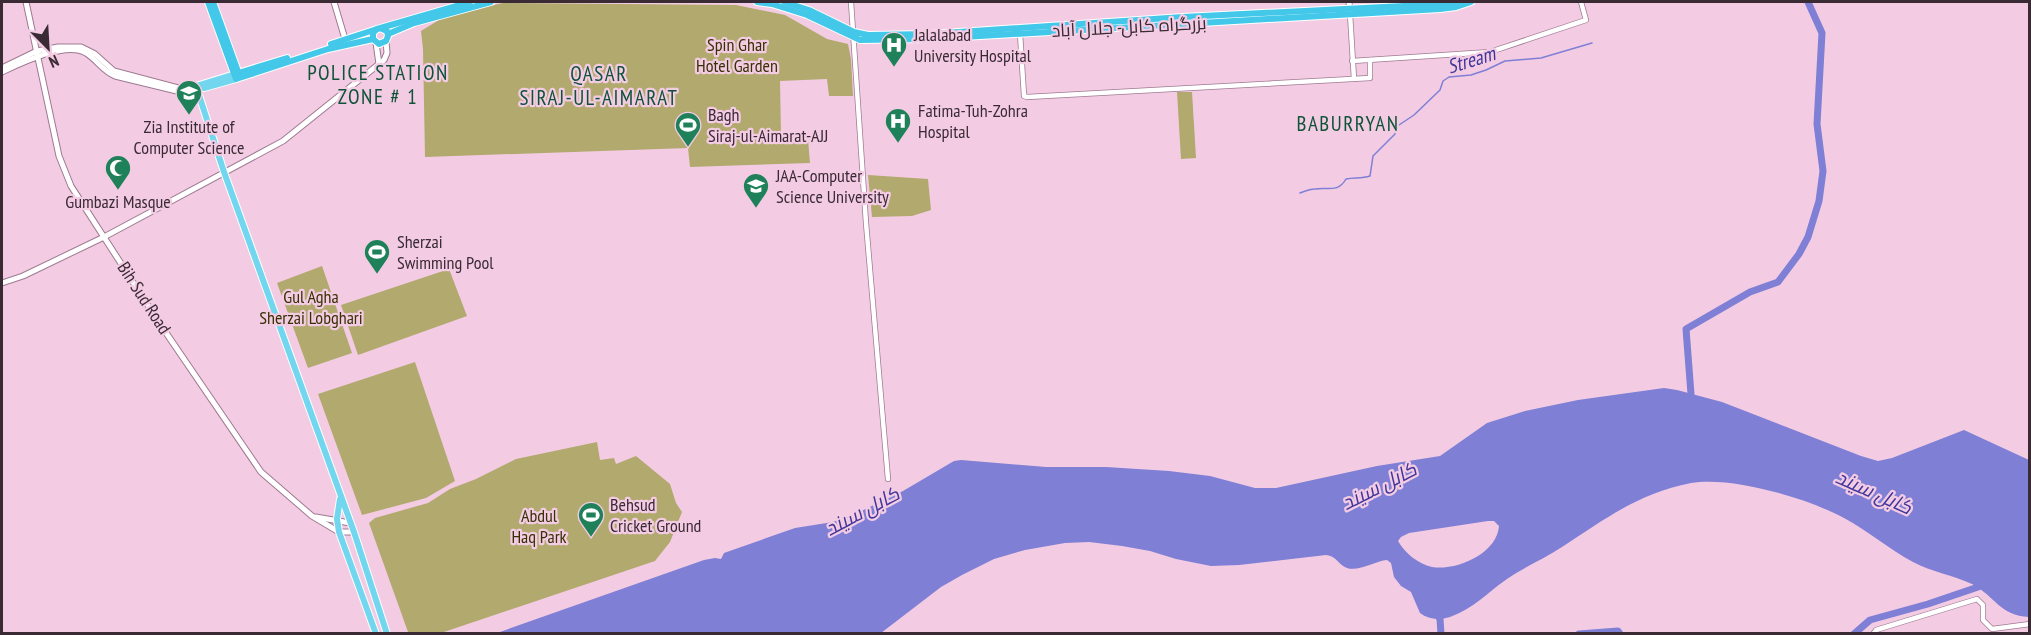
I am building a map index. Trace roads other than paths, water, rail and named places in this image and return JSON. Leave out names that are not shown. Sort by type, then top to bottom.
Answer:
[{"type":"highway","points":[[208,2],[238,76]]},
{"type":"highway","points":[[213,2],[238,76]]},
{"type":"highway","points":[[238,76],[345,39],[382,31],[470,2]]},
{"type":"highway","points":[[375,41],[373,33],[491,2]]},
{"type":"highway","name":"بزرگراه کابل- جلال آباد","points":[[757,2],[772,4],[807,15],[868,40],[929,39],[1458,2]]},
{"type":"highway","name":"بزرگراه کابل- جلال آباد","points":[[784,2],[809,10],[854,35]]},
{"type":"highway","name":"بزرگراه کابل- جلال آباد","points":[[1350,8],[1440,9],[1472,2]]},
{"type":"highway","points":[[238,76],[328,49],[375,41],[381,44],[386,41],[382,31]]},
{"type":"main road","name":"Bih Sud Road","points":[[26,2],[59,156],[72,186],[246,453],[273,483],[312,516],[339,532]]},
{"type":"main road","points":[[334,2],[345,39]]},
{"type":"main road","points":[[375,41],[379,64]]},
{"type":"main road","points":[[2,283],[22,276],[104,237],[295,134],[384,60],[387,53],[386,41]]},
{"type":"main road","points":[[2,70],[37,53],[58,47],[81,47],[95,54],[114,71],[182,89],[197,88],[238,76]]},
{"type":"main road","points":[[197,88],[224,172],[354,532],[387,633]]},
{"type":"main road","points":[[340,496],[337,519],[339,532],[375,633]]},
{"type":"main road","points":[[312,516],[350,523]]},
{"type":"main road","points":[[339,532],[354,532]]},
{"type":"main road","points":[[356,576],[367,573]]},
{"type":"street","points":[[851,2],[866,223],[888,479]]},
{"type":"street","points":[[1352,61],[1490,52],[1586,20],[1581,2]]},
{"type":"street","points":[[1350,8],[1354,79]]},
{"type":"street","points":[[1020,31],[1024,96],[1027,97],[1370,78],[1370,60]]},
{"type":"street","points":[[1872,633],[1940,609],[1977,599],[1983,605],[1983,620],[1992,629],[2030,624]]},
{"type":"water","name":"کابل سيند","points":[[1664,388],[1722,402],[1878,461],[1892,458],[1964,430],[2029,460],[2029,617],[2019,616],[2004,609],[1972,584],[1913,562],[1853,523],[1828,510],[1769,490],[1708,482],[1672,487],[1623,508],[1500,584],[1466,610],[1442,619],[1431,618],[1420,613],[1411,592],[1401,586],[1394,577],[1391,563],[1387,560],[1352,569],[1344,567],[1333,557],[1326,555],[1211,566],[1150,551],[1089,542],[1065,543],[1025,550],[994,559],[941,587],[881,633],[497,633],[704,560],[721,559],[724,553],[795,528],[833,522],[851,516],[903,491],[954,461],[1169,471],[1210,476],[1255,488],[1276,488],[1377,466],[1440,456],[1487,423],[1525,411],[1578,400]],"holes":[[[1494,521],[1499,526],[1497,536],[1491,545],[1474,558],[1452,566],[1432,567],[1417,561],[1404,550],[1398,541],[1409,533]]]},
{"type":"waterway","points":[[1687,400],[1691,394],[1686,329],[1750,292],[1778,282],[1799,254],[1808,237],[1819,201],[1823,171],[1817,124],[1822,33],[1808,2]]},
{"type":"waterway","name":"Stream","points":[[1300,193],[1311,189],[1336,188],[1346,179],[1370,176],[1373,156],[1395,134],[1396,127],[1414,115],[1440,90],[1443,81],[1449,77],[1471,75],[1505,61],[1541,58],[1592,43]]},
{"type":"waterway","points":[[1854,634],[1870,620],[1984,585]]},
{"type":"waterway","points":[[1436,613],[1440,619],[1441,634]]},
{"type":"waterway","points":[[1579,634],[1618,631],[1620,634]]},
{"type":"place","name":"Jalalabad University Hospital","points":[[894,68]]},
{"type":"place","name":"Zia Institute of Computer Science","points":[[189,116]]},
{"type":"place","name":"Fatima-Tuh-Zohra Hospital","points":[[898,144]]},
{"type":"place","name":"Bagh Siraj-ul-Aimarat-AJJ","points":[[688,148]]},
{"type":"place","name":"Gumbazi Masque","points":[[118,191]]},
{"type":"place","name":"JAA-Computer Science University","points":[[756,209]]},
{"type":"place","name":"Sherzai Swimming Pool","points":[[377,275]]},
{"type":"place","name":"Behsud Cricket Ground","points":[[591,538]]},
{"type":"district","name":"POLICE STATION ZONE # 1","points":[[378,85]]},
{"type":"district","name":"QASAR SIRAJ-UL-AIMARAT","points":[[599,86]]},
{"type":"district","name":"BABURRYAN","points":[[1348,124]]},
{"type":"park label","name":"Spin Ghar Hotel Garden","points":[[737,55]]},
{"type":"park label","name":"Gul Agha Sherzai Lobghari","points":[[311,307]]},
{"type":"park label","name":"Abdul Haq Park","points":[[539,526]]}]
